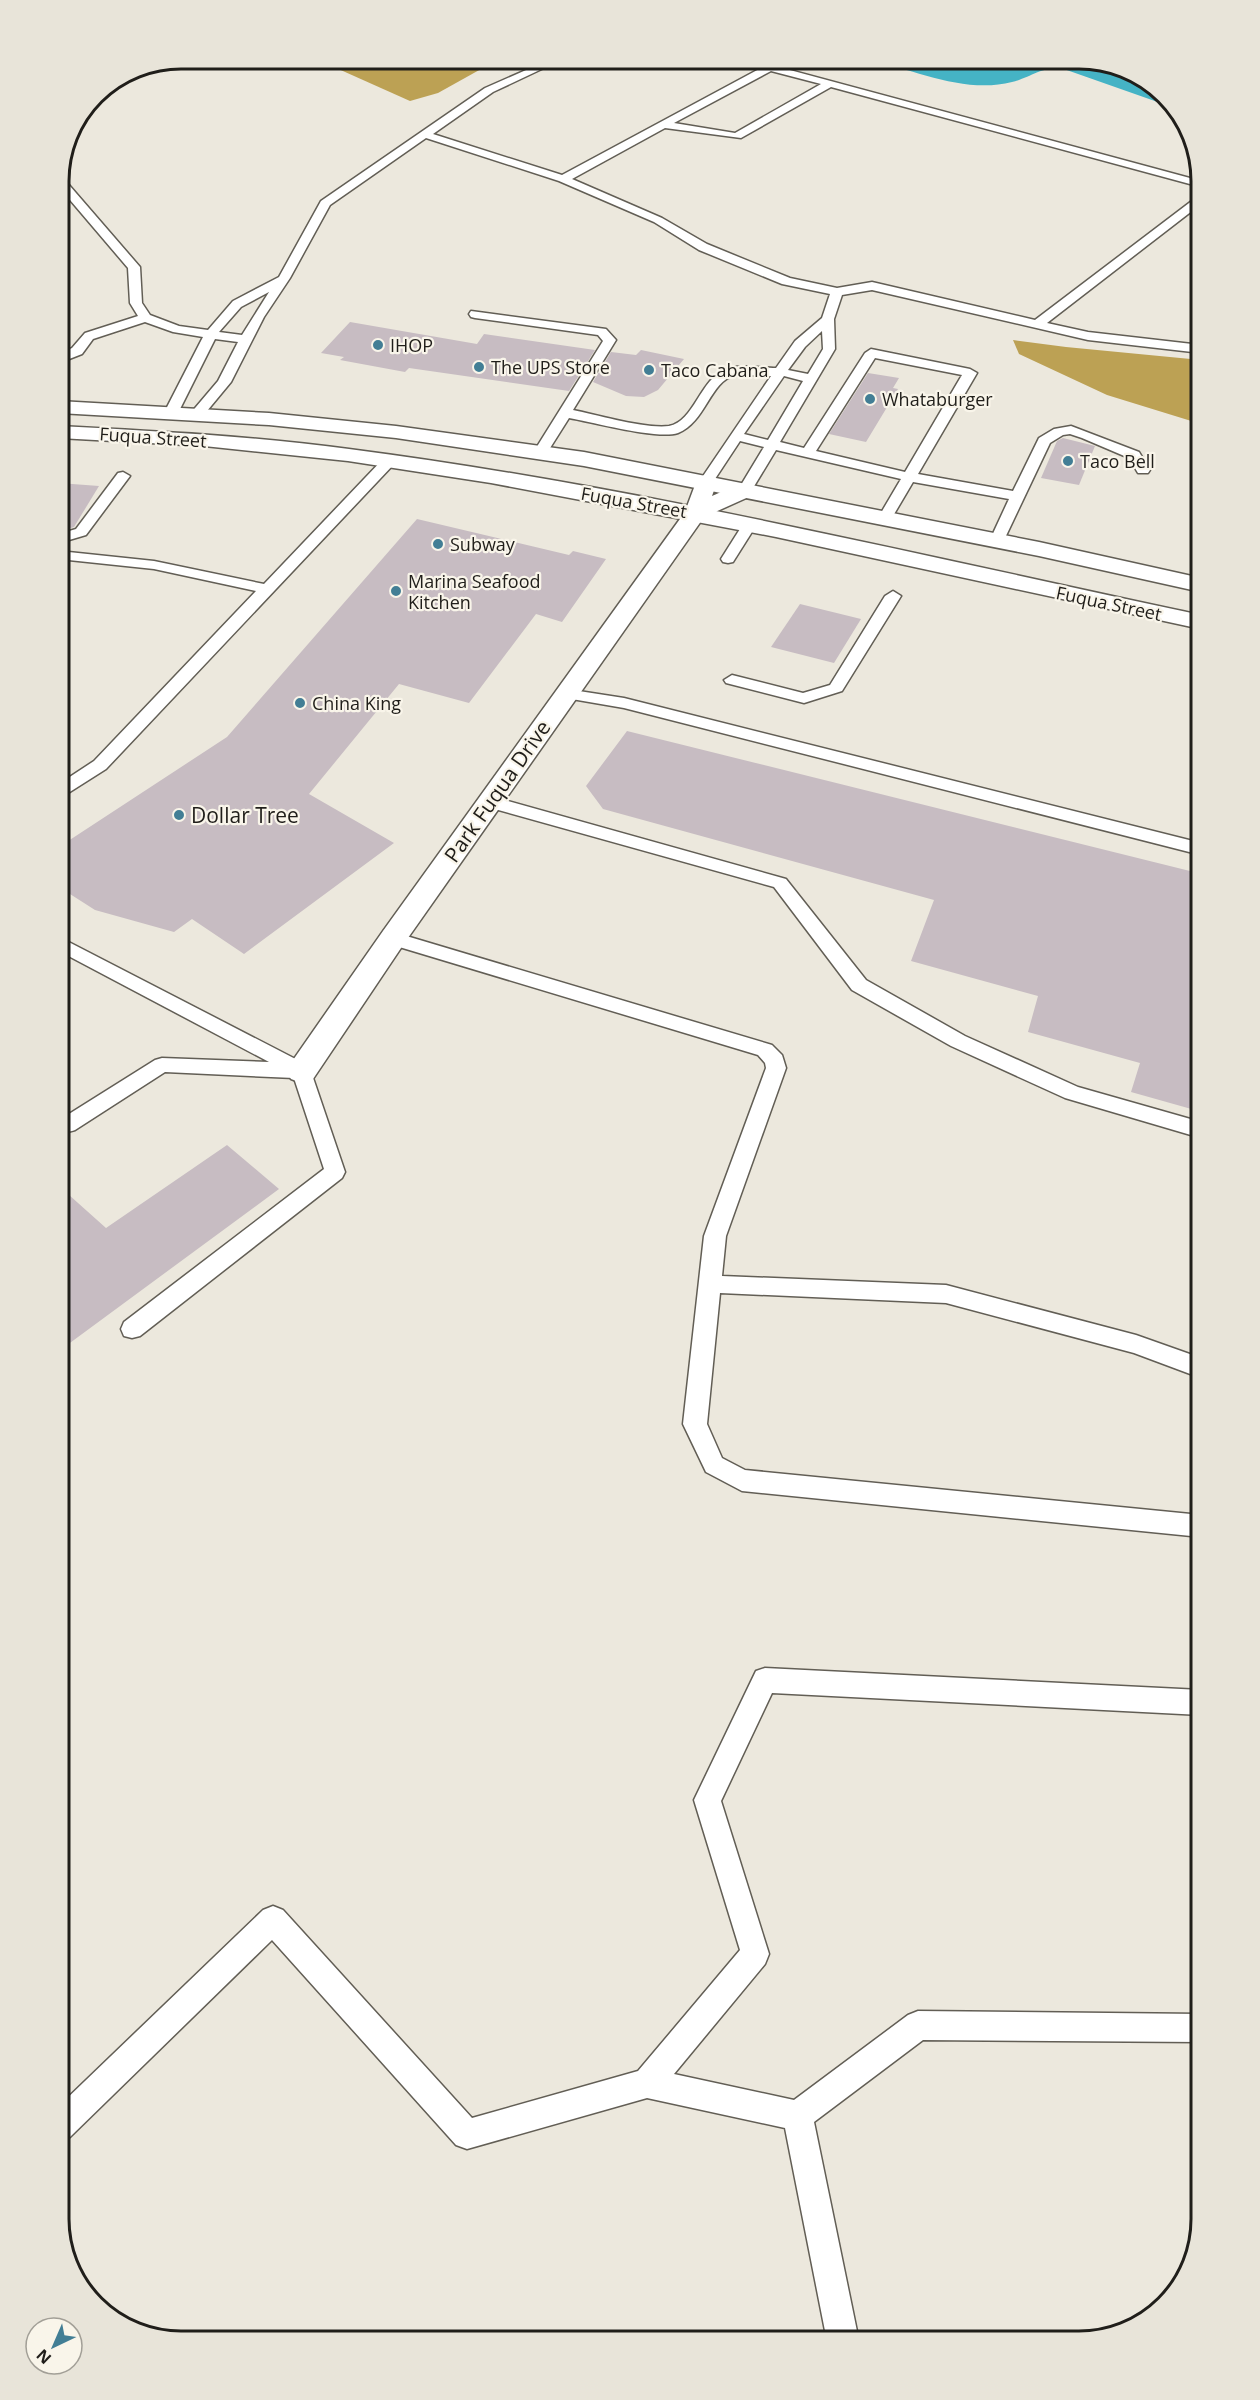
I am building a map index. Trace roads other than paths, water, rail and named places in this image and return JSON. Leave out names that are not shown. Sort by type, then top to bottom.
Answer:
[{"type":"main road","name":"Fuqua Street","points":[[69,408],[197,414],[396,432],[540,453],[706,482],[997,540],[1191,583]]},
{"type":"main road","points":[[171,413],[184,438]]},
{"type":"main road","points":[[184,438],[197,414]]},
{"type":"main road","name":"Fuqua Street","points":[[69,432],[151,435],[390,460],[696,512],[1191,620]]},
{"type":"main road","points":[[390,460],[396,432]]},
{"type":"main road","name":"Park Fuqua Drive","points":[[302,1071],[393,938],[696,512],[706,482]]},
{"type":"main road","points":[[696,512],[746,490]]},
{"type":"lane","points":[[197,414],[224,382],[258,317],[284,278],[325,203],[489,90],[536,69]]},
{"type":"lane","points":[[563,179],[767,69]]},
{"type":"lane","points":[[778,69],[1191,181]]},
{"type":"lane","points":[[663,125],[737,136],[831,84]]},
{"type":"lane","points":[[426,135],[563,179],[658,220],[724,256],[786,281],[837,292],[872,286],[1088,336],[1191,347]]},
{"type":"lane","points":[[69,192],[134,267],[136,303],[145,318]]},
{"type":"lane","points":[[1038,324],[1191,207]]},
{"type":"lane","points":[[171,413],[210,334],[237,304],[284,278]]},
{"type":"lane","points":[[746,490],[829,349],[828,319],[837,292]]},
{"type":"lane","points":[[475,314],[602,332],[610,340],[540,453]]},
{"type":"lane","points":[[69,355],[77,351],[89,336],[145,318],[177,329],[247,340]]},
{"type":"lane","name":"Park Fuqua Drive","points":[[706,482],[801,344],[828,319]]},
{"type":"lane","points":[[808,452],[871,353],[970,373],[885,518]]},
{"type":"lane","points":[[566,413],[654,430],[673,430],[688,422],[716,380],[730,372],[782,372],[812,379]]},
{"type":"lane","points":[[997,540],[1044,441],[1059,432],[1071,430],[1079,432],[1123,450],[1134,455],[1143,470]]},
{"type":"lane","points":[[736,436],[909,477],[1017,496]]},
{"type":"lane","points":[[69,785],[100,765],[390,460]]},
{"type":"lane","points":[[69,535],[81,532],[123,476]]},
{"type":"lane","points":[[728,559],[750,524]]},
{"type":"lane","points":[[69,556],[154,565],[266,590]]},
{"type":"lane","points":[[732,680],[804,698],[836,688],[893,596]]},
{"type":"lane","points":[[566,694],[624,703],[1191,846]]},
{"type":"lane","points":[[490,802],[780,883],[859,985],[958,1041],[1072,1093],[1191,1127]]},
{"type":"lane","points":[[393,938],[765,1050],[775,1060],[776,1068],[715,1236],[695,1424],[714,1465],[742,1480],[1191,1525]]},
{"type":"lane","points":[[69,947],[302,1071],[335,1172],[132,1329]]},
{"type":"lane","points":[[69,1124],[162,1065],[302,1071]]},
{"type":"lane","points":[[710,1284],[946,1294],[1136,1344],[1191,1364]]},
{"type":"lane","points":[[647,2083],[755,1954],[707,1800],[765,1680],[1191,1701]]},
{"type":"lane","points":[[69,2115],[273,1920],[467,2134],[647,2083],[798,2116],[918,2025],[1191,2028]]},
{"type":"lane","points":[[798,2116],[841,2331]]},
{"type":"water","points":[[906,69],[1049,69],[1012,82],[995,85],[959,83]]},
{"type":"water","points":[[1064,69],[1086,69],[1115,75],[1141,88],[1158,102]]},
{"type":"place","name":"IHOP","points":[[378,345]]},
{"type":"place","name":"The UPS Store","points":[[479,367]]},
{"type":"place","name":"Taco Cabana","points":[[649,370]]},
{"type":"place","name":"Whataburger","points":[[870,399]]},
{"type":"place","name":"Taco Bell","points":[[1068,461]]},
{"type":"place","name":"Subway","points":[[438,544]]},
{"type":"place","name":"Marina Seafood Kitchen","points":[[396,591]]},
{"type":"place","name":"China King","points":[[300,703]]},
{"type":"place","name":"Dollar Tree","points":[[179,815]]}]
